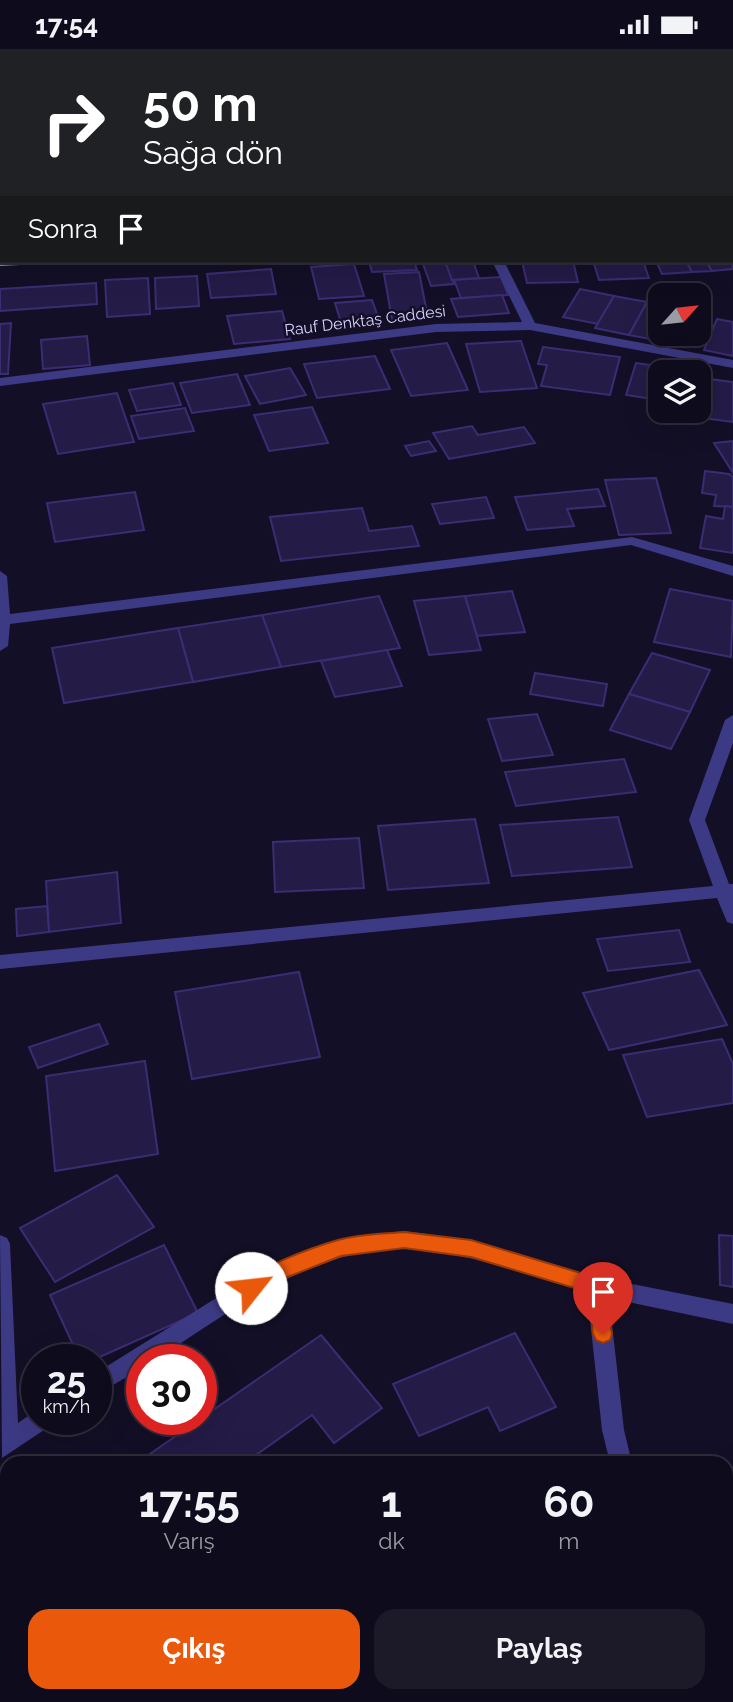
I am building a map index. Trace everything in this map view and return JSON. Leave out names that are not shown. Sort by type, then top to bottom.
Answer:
[{"type":"street","points":[[499,263],[530,326]]},
{"type":"street","name":"Rauf Denktaş Caddesi","points":[[0,382],[436,328],[530,326],[733,364]]},
{"type":"street","points":[[3,620],[632,541],[733,571]]},
{"type":"street","points":[[0,576],[3,620],[0,646]]},
{"type":"street","points":[[733,720],[697,820],[729,891],[733,917]]},
{"type":"street","points":[[0,962],[729,891]]},
{"type":"street","points":[[112,1375],[273,1274],[340,1248],[404,1240],[471,1249],[597,1286],[733,1314]]},
{"type":"street","points":[[0,1244],[3,1446]]},
{"type":"street","points":[[597,1286],[613,1430],[619,1456]]},
{"type":"street","points":[[3,1446],[21,1434]]},
{"type":"building","points":[[369,263],[415,263],[417,270],[372,272]]},
{"type":"building","points":[[423,263],[446,263],[454,284],[431,286]]},
{"type":"building","points":[[446,263],[474,263],[479,278],[452,280]]},
{"type":"building","points":[[522,263],[573,263],[578,282],[527,283]]},
{"type":"building","points":[[594,263],[644,263],[649,278],[599,280]]},
{"type":"building","points":[[657,263],[687,263],[692,272],[662,274]]},
{"type":"building","points":[[687,263],[707,263],[712,271],[692,272]]},
{"type":"building","points":[[707,263],[732,263],[733,269],[712,271]]},
{"type":"building","points":[[354,264],[364,296],[319,299],[311,267]]},
{"type":"building","points":[[271,269],[276,294],[211,298],[207,274]]},
{"type":"building","points":[[419,272],[428,318],[392,320],[384,274]]},
{"type":"building","points":[[197,276],[199,306],[156,309],[155,278]]},
{"type":"building","points":[[501,277],[508,295],[461,298],[454,280]]},
{"type":"building","points":[[148,278],[150,314],[107,317],[105,280]]},
{"type":"building","points":[[96,283],[97,304],[0,311],[0,289]]},
{"type":"building","points":[[580,289],[614,296],[598,324],[563,317]]},
{"type":"building","points":[[502,295],[509,313],[458,317],[451,299]]},
{"type":"building","points":[[614,296],[647,302],[629,335],[595,328]]},
{"type":"building","points":[[372,300],[381,325],[343,329],[335,303]]},
{"type":"building","points":[[647,302],[648,302],[648,339],[629,335]]},
{"type":"building","points":[[282,311],[290,339],[234,344],[227,316]]},
{"type":"building","points":[[717,319],[733,322],[733,356],[704,350],[711,346],[711,333]]},
{"type":"building","points":[[11,323],[8,374],[0,374],[0,324]]},
{"type":"building","points":[[87,336],[90,365],[43,369],[41,340]]},
{"type":"building","points":[[521,341],[537,388],[480,392],[466,344]]},
{"type":"building","points":[[447,343],[468,390],[411,396],[391,350]]},
{"type":"building","points":[[543,347],[620,357],[610,395],[541,386],[547,365],[538,364]]},
{"type":"building","points":[[375,356],[390,389],[317,398],[304,364]]},
{"type":"building","points":[[636,363],[648,365],[648,398],[626,395]]},
{"type":"building","points":[[290,368],[306,395],[260,404],[245,376]]},
{"type":"building","points":[[237,374],[250,405],[192,413],[180,383]]},
{"type":"building","points":[[711,379],[733,382],[733,422],[711,419]]},
{"type":"building","points":[[173,383],[181,405],[137,411],[129,390]]},
{"type":"building","points":[[117,393],[134,442],[58,454],[43,404]]},
{"type":"building","points":[[312,407],[328,443],[269,451],[254,415]]},
{"type":"building","points":[[185,408],[194,431],[139,439],[131,416]]},
{"type":"building","points":[[472,426],[478,435],[524,427],[535,443],[449,459],[433,433]]},
{"type":"building","points":[[429,441],[436,451],[411,456],[405,446]]},
{"type":"building","points":[[733,441],[733,473],[714,443]]},
{"type":"building","points":[[705,471],[733,477],[733,507],[714,506],[716,495],[702,493]]},
{"type":"building","points":[[656,478],[671,533],[619,535],[605,480]]},
{"type":"building","points":[[598,489],[605,506],[567,509],[574,526],[527,530],[515,497]]},
{"type":"building","points":[[135,492],[144,530],[55,542],[47,503]]},
{"type":"building","points":[[486,497],[494,518],[440,524],[432,504]]},
{"type":"building","points":[[725,506],[733,507],[733,553],[700,548],[706,516],[723,519]]},
{"type":"building","points":[[362,508],[369,531],[412,526],[419,546],[281,561],[270,517]]},
{"type":"building","points":[[670,589],[733,601],[731,657],[654,642]]},
{"type":"building","points":[[512,591],[525,632],[477,636],[465,596]]},
{"type":"building","points":[[379,596],[400,648],[281,667],[262,615]]},
{"type":"building","points":[[465,596],[481,650],[429,655],[414,601]]},
{"type":"building","points":[[262,615],[281,667],[193,682],[178,628]]},
{"type":"building","points":[[178,628],[193,682],[64,703],[52,648]]},
{"type":"building","points":[[387,650],[402,686],[335,697],[321,661]]},
{"type":"building","points":[[652,653],[710,670],[690,712],[629,694]]},
{"type":"building","points":[[535,673],[607,684],[603,706],[530,694]]},
{"type":"building","points":[[629,694],[690,712],[671,749],[610,730]]},
{"type":"building","points":[[537,714],[553,755],[502,761],[488,719]]},
{"type":"building","points":[[624,759],[636,792],[516,806],[505,772]]},
{"type":"building","points":[[618,817],[632,867],[512,876],[500,825]]},
{"type":"building","points":[[475,819],[489,883],[388,890],[378,826]]},
{"type":"building","points":[[359,838],[364,888],[275,892],[273,842]]},
{"type":"building","points":[[117,872],[121,923],[49,932],[46,881]]},
{"type":"building","points":[[47,906],[49,932],[17,936],[16,909]]},
{"type":"building","points":[[679,930],[690,962],[608,971],[597,939]]},
{"type":"building","points":[[699,970],[727,1025],[609,1050],[583,993]]},
{"type":"building","points":[[299,972],[320,1057],[192,1079],[175,992]]},
{"type":"building","points":[[99,1024],[108,1044],[38,1068],[29,1047]]},
{"type":"building","points":[[722,1039],[733,1064],[733,1103],[647,1117],[623,1055]]},
{"type":"building","points":[[145,1061],[158,1154],[55,1171],[46,1076]]},
{"type":"building","points":[[117,1175],[154,1227],[55,1282],[20,1228]]},
{"type":"building","points":[[719,1235],[733,1236],[733,1287],[720,1285]]},
{"type":"building","points":[[164,1245],[198,1313],[112,1351],[112,1344],[73,1344],[50,1295]]},
{"type":"building","points":[[515,1333],[556,1407],[500,1431],[488,1407],[419,1436],[393,1384]]},
{"type":"building","points":[[321,1335],[382,1408],[334,1443],[312,1415],[255,1456],[147,1456],[177,1435],[217,1435],[217,1407]]},
{"type":"route","points":[[251,1288],[273,1274],[340,1248],[404,1240],[471,1249],[597,1286],[603,1334]]}]
